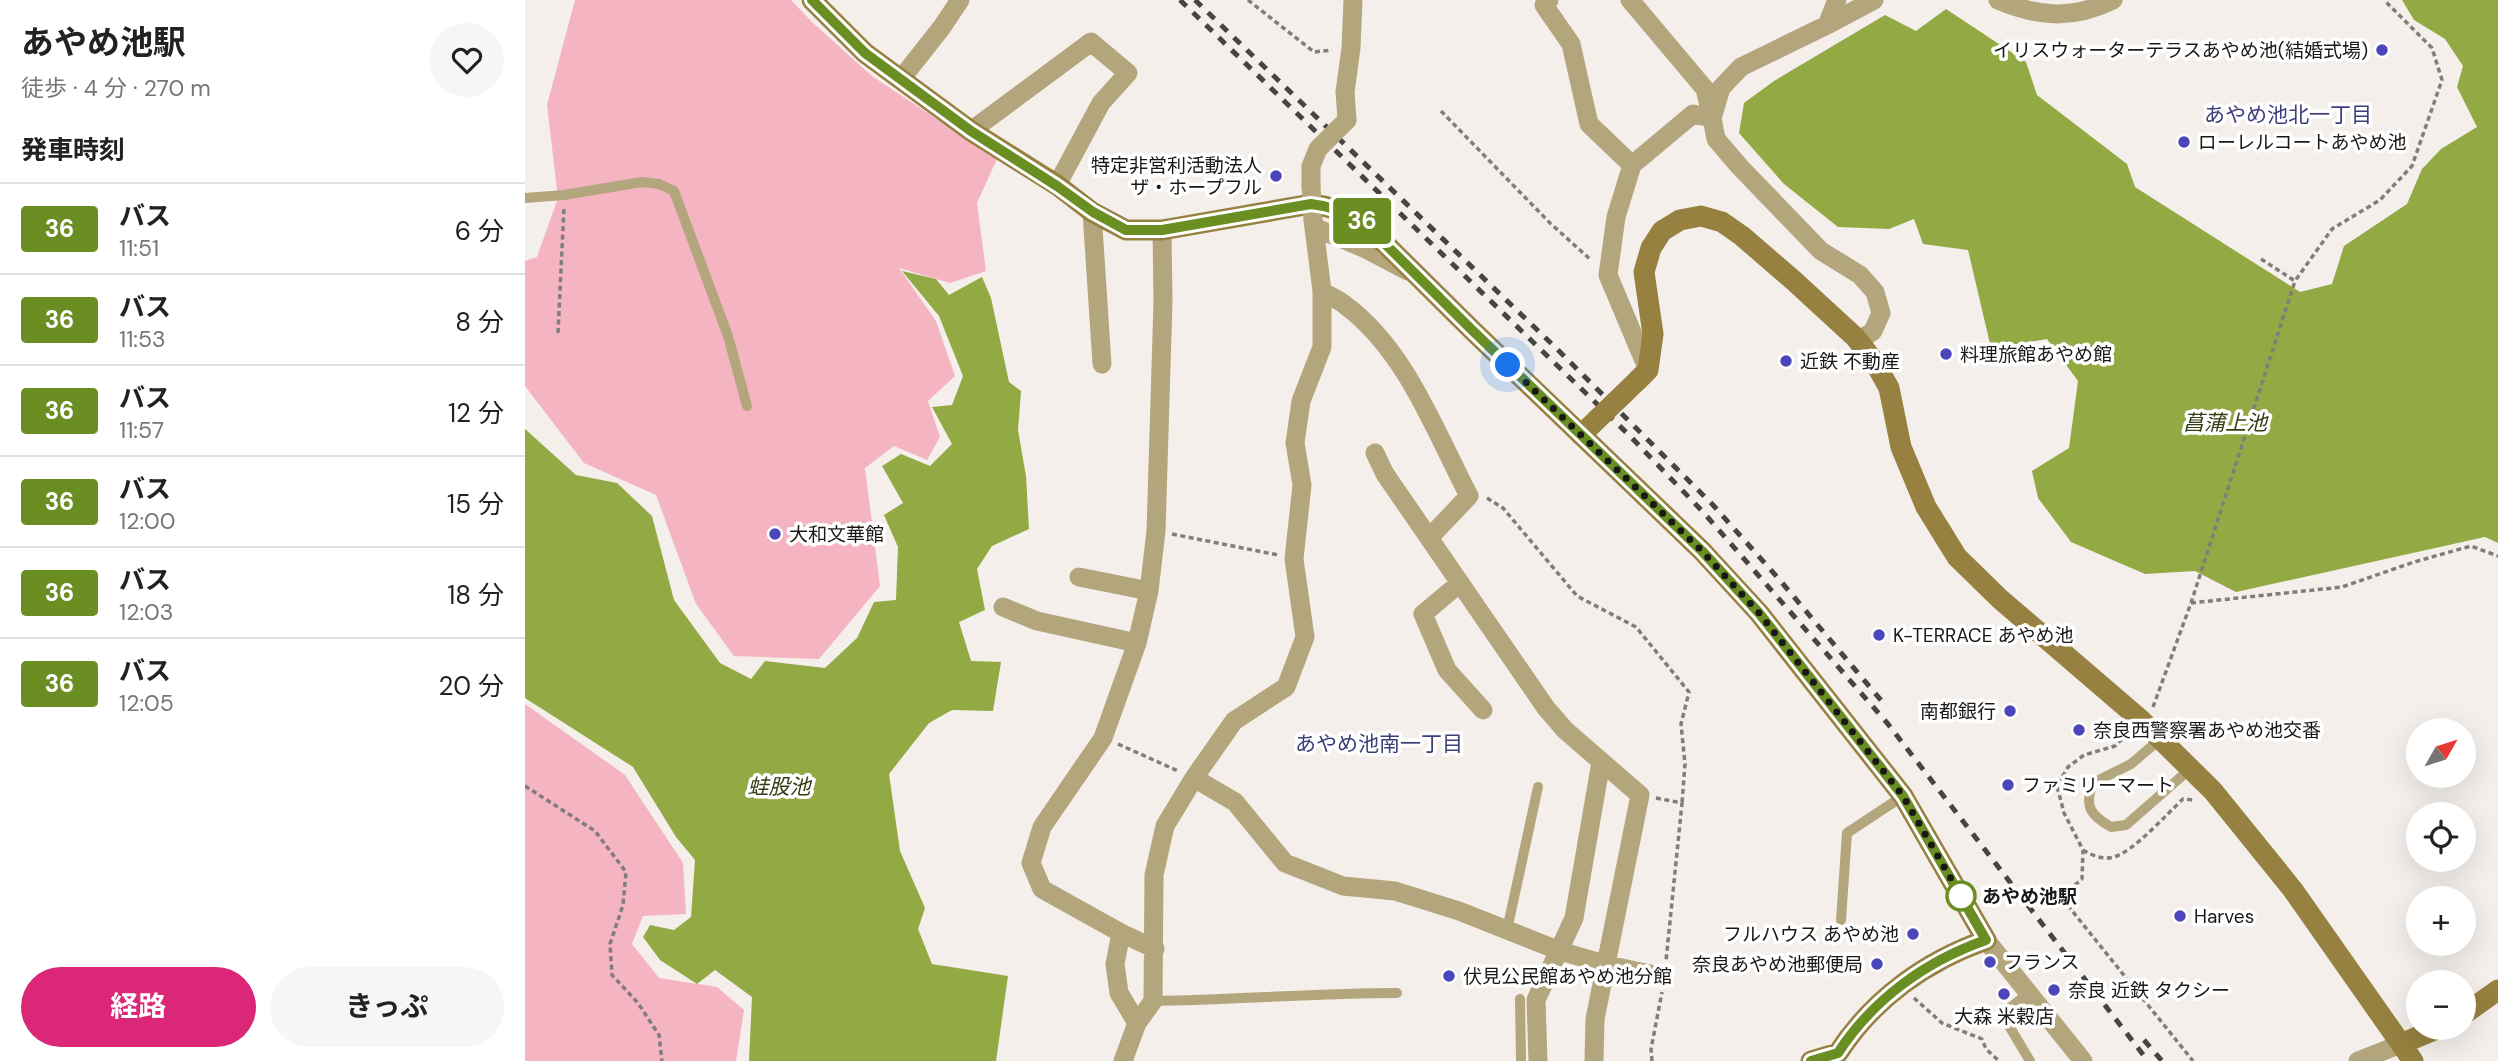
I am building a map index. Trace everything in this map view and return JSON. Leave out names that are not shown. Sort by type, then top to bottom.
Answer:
[{"type":"street","points":[[812,0],[865,53],[971,131],[1093,212],[1126,230],[1162,230],[1311,204],[1347,212],[1363,222],[1702,551],[1759,613],[1903,796],[1986,940],[2083,1061]]},
{"type":"street","points":[[901,79],[960,0]]},
{"type":"street","points":[[1123,1061],[1137,1023],[1153,1001],[1154,875],[1165,826],[1194,778],[1234,721],[1286,687],[1305,637],[1294,559],[1302,485],[1295,443],[1301,401],[1322,347],[1322,292],[1311,166],[1318,149],[1347,120],[1345,92],[1351,48],[1352,9],[1363,0]]},
{"type":"street","points":[[1549,0],[1544,5],[1571,44],[1589,124],[1632,165]]},
{"type":"street","points":[[1630,0],[1705,89],[1716,139],[1821,251],[1860,275],[1875,292],[1881,313],[1873,331],[1859,341]]},
{"type":"street","points":[[1827,26],[1837,0]]},
{"type":"street","points":[[1712,118],[1721,88],[1741,67],[1874,0]]},
{"type":"street","points":[[1998,0],[2020,10],[2044,15],[2076,12],[2113,0]]},
{"type":"street","points":[[971,131],[1091,42],[1128,73],[1101,103],[1057,186]]},
{"type":"street","points":[[1643,375],[1608,275],[1616,217],[1632,165],[1693,114],[1712,118]]},
{"type":"street","points":[[1093,212],[1102,364]]},
{"type":"street","points":[[1581,435],[1643,375],[1653,334],[1644,272],[1651,248],[1662,231],[1680,220],[1701,216],[1722,222],[1742,236],[1859,341],[1874,360],[1889,388],[1901,447],[1926,507],[1957,557],[2000,599],[2141,720],[2213,791],[2293,890],[2407,1052]]},
{"type":"street","points":[[1314,224],[1415,275]]},
{"type":"street","points":[[1155,949],[1041,889],[1031,863],[1042,827],[1103,738],[1137,643],[1149,591],[1156,531],[1163,302],[1162,230]]},
{"type":"street","points":[[1322,292],[1345,304],[1383,342],[1414,389],[1469,496],[1429,538]]},
{"type":"street","points":[[1375,453],[1385,474],[1546,708],[1565,730],[1640,795],[1608,965],[1595,1019],[1594,1061]]},
{"type":"street","points":[[1079,577],[1149,591]]},
{"type":"street","points":[[1460,583],[1423,614],[1447,670],[1483,710]]},
{"type":"street","points":[[1003,607],[1037,621],[1137,643]]},
{"type":"street","points":[[1538,1061],[1536,999],[1574,918],[1601,762]]},
{"type":"street","points":[[1194,778],[1235,802],[1285,863],[1343,886],[1395,891],[1459,911],[1560,951],[1664,977]]},
{"type":"street","points":[[1121,933],[1115,964],[1119,993],[1137,1023]]},
{"type":"street","points":[[1811,1061],[1839,1057],[1851,1034],[1900,985],[1953,952],[1986,940]]},
{"type":"street","points":[[2476,1006],[2498,990]]},
{"type":"street","points":[[2358,1061],[2407,1052],[2423,1040]]},
{"type":"lane","points":[[525,198],[564,195],[642,182],[660,184],[674,191],[728,336],[747,406]]},
{"type":"lane","points":[[2159,740],[2131,764],[2093,783],[2087,798],[2094,817],[2111,827],[2126,825],[2190,768]]},
{"type":"lane","points":[[1507,930],[1538,787]]},
{"type":"lane","points":[[1841,920],[1847,833],[1903,796]]},
{"type":"lane","points":[[1153,1001],[1248,999],[1321,993],[1397,993]]},
{"type":"lane","points":[[2029,993],[2002,1014],[2030,1061]]},
{"type":"lane","points":[[1520,999],[1521,1061]]},
{"type":"path","points":[[1248,0],[1314,52],[1351,48]]},
{"type":"path","points":[[2153,708],[2191,603],[2295,281],[2332,229],[2380,200],[2412,166],[2442,80],[2432,48],[2384,0]]},
{"type":"path","points":[[1441,111],[1549,223],[1608,275]]},
{"type":"path","points":[[558,333],[564,195]]},
{"type":"path","points":[[2261,259],[2295,281]]},
{"type":"path","points":[[1469,496],[1486,497],[1503,508],[1577,596],[1636,627],[1689,692],[1681,724],[1685,764],[1682,803],[1664,977],[1651,1049],[1652,1061]]},
{"type":"path","points":[[1156,531],[1294,559]]},
{"type":"path","points":[[2191,603],[2342,587],[2471,546],[2498,556]]},
{"type":"path","points":[[1103,738],[1194,778]]},
{"type":"path","points":[[525,786],[595,831],[626,873],[622,905],[610,944],[612,975],[638,1003],[659,1035],[662,1061]]},
{"type":"path","points":[[1640,795],[1682,803]]},
{"type":"path","points":[[2083,850],[2097,858],[2115,856],[2162,821],[2183,799],[2189,798],[2201,803]]},
{"type":"path","points":[[2061,897],[2193,1061]]},
{"type":"path","points":[[1900,985],[1942,1023],[1982,1039],[1986,1049],[2000,1061]]},
{"type":"shaded area","points":[[575,0],[791,0],[872,76],[997,159],[977,203],[986,271],[950,283],[899,268],[936,321],[955,376],[928,401],[940,437],[927,460],[894,446],[865,468],[880,586],[819,659],[734,656],[696,604],[656,495],[584,463],[525,386],[525,261],[537,257],[558,198],[547,105]]},
{"type":"shaded area","points":[[525,704],[625,775],[683,863],[686,914],[643,916],[632,944],[659,978],[717,987],[744,1010],[736,1061],[525,1061]]},
{"type":"water","name":"菖蒲上池","points":[[2402,0],[2498,0],[2498,543],[2485,537],[2236,592],[2195,571],[2145,574],[2071,542],[2038,498],[2032,471],[2069,448],[2078,381],[2047,339],[1991,348],[1968,250],[1923,244],[1914,219],[1889,229],[1838,227],[1784,184],[1739,133],[1744,103],[1774,81],[1885,15],[1916,31],[1946,9],[2026,62],[2037,95],[2127,164],[2135,187],[2300,292],[2332,284],[2344,246],[2407,204],[2422,169],[2441,149],[2477,127],[2457,87],[2463,66],[2445,39],[2414,20]]},
{"type":"water","name":"蛙股池","points":[[902,271],[936,279],[949,295],[982,277],[991,298],[1009,382],[1021,391],[1018,430],[1026,476],[1029,529],[992,546],[977,569],[985,610],[959,622],[971,661],[1001,662],[993,711],[952,710],[929,723],[889,774],[900,851],[925,908],[918,929],[932,964],[1008,976],[996,1061],[749,1061],[752,997],[715,970],[697,984],[660,960],[643,937],[650,925],[674,930],[691,917],[695,860],[676,837],[633,767],[525,698],[525,429],[576,475],[617,483],[652,516],[674,600],[720,663],[751,679],[765,661],[825,668],[857,638],[874,602],[896,600],[898,547],[884,515],[903,503],[882,466],[901,454],[930,466],[952,444],[932,407],[952,405],[963,376],[939,316]]},
{"type":"railway","points":[[1180,0],[1631,437],[1704,513],[1888,724],[2148,1061]]},
{"type":"railway","points":[[1195,0],[1557,349],[1713,505],[1885,705]]},
{"type":"railway","points":[[2144,1040],[2162,1061]]},
{"type":"bus line","name":"36","points":[[812,0],[865,53],[971,131],[1093,212],[1126,230],[1162,230],[1311,204],[1347,212],[1384,241],[1415,275],[1702,551],[1759,613],[1814,680],[1903,796],[1986,940],[1953,952],[1900,985],[1851,1034],[1838,1053],[1811,1061]]},
{"type":"place","name":"イリスウォーターテラスあやめ池(結婚式場)","points":[[2382,50]]},
{"type":"place","name":"ローレルコートあやめ池","points":[[2184,142]]},
{"type":"place","name":"特定非営利活動法人 ザ・ホープフル","points":[[1276,176]]},
{"type":"place","name":"料理旅館あやめ館","points":[[1946,354]]},
{"type":"place","name":"近鉄 不動産","points":[[1786,361]]},
{"type":"place","name":"大和文華館","points":[[775,534]]},
{"type":"place","name":"K-TERRACE あやめ池","points":[[1879,635]]},
{"type":"place","name":"南都銀行","points":[[2010,711]]},
{"type":"place","name":"奈良西警察署あやめ池交番","points":[[2079,730]]},
{"type":"place","name":"ファミリーマート","points":[[2008,785]]},
{"type":"place","name":"あやめ池駅","points":[[1961,896]]},
{"type":"place","name":"Harves","points":[[2180,916]]},
{"type":"place","name":"フルハウス あやめ池","points":[[1913,934]]},
{"type":"place","name":"フランス","points":[[1990,962]]},
{"type":"place","name":"奈良あやめ池郵便局","points":[[1877,964]]},
{"type":"place","name":"伏見公民館あやめ池分館","points":[[1449,976]]},
{"type":"place","name":"奈良 近鉄 タクシー","points":[[2054,990]]},
{"type":"place","name":"大森 米穀店","points":[[2004,994]]},
{"type":"district","name":"あやめ池北一丁目","points":[[2288,115]]},
{"type":"district","name":"あやめ池南一丁目","points":[[1379,744]]},
{"type":"route","points":[[1508,365],[1702,551],[1759,613],[1903,796],[1961,896]]}]
